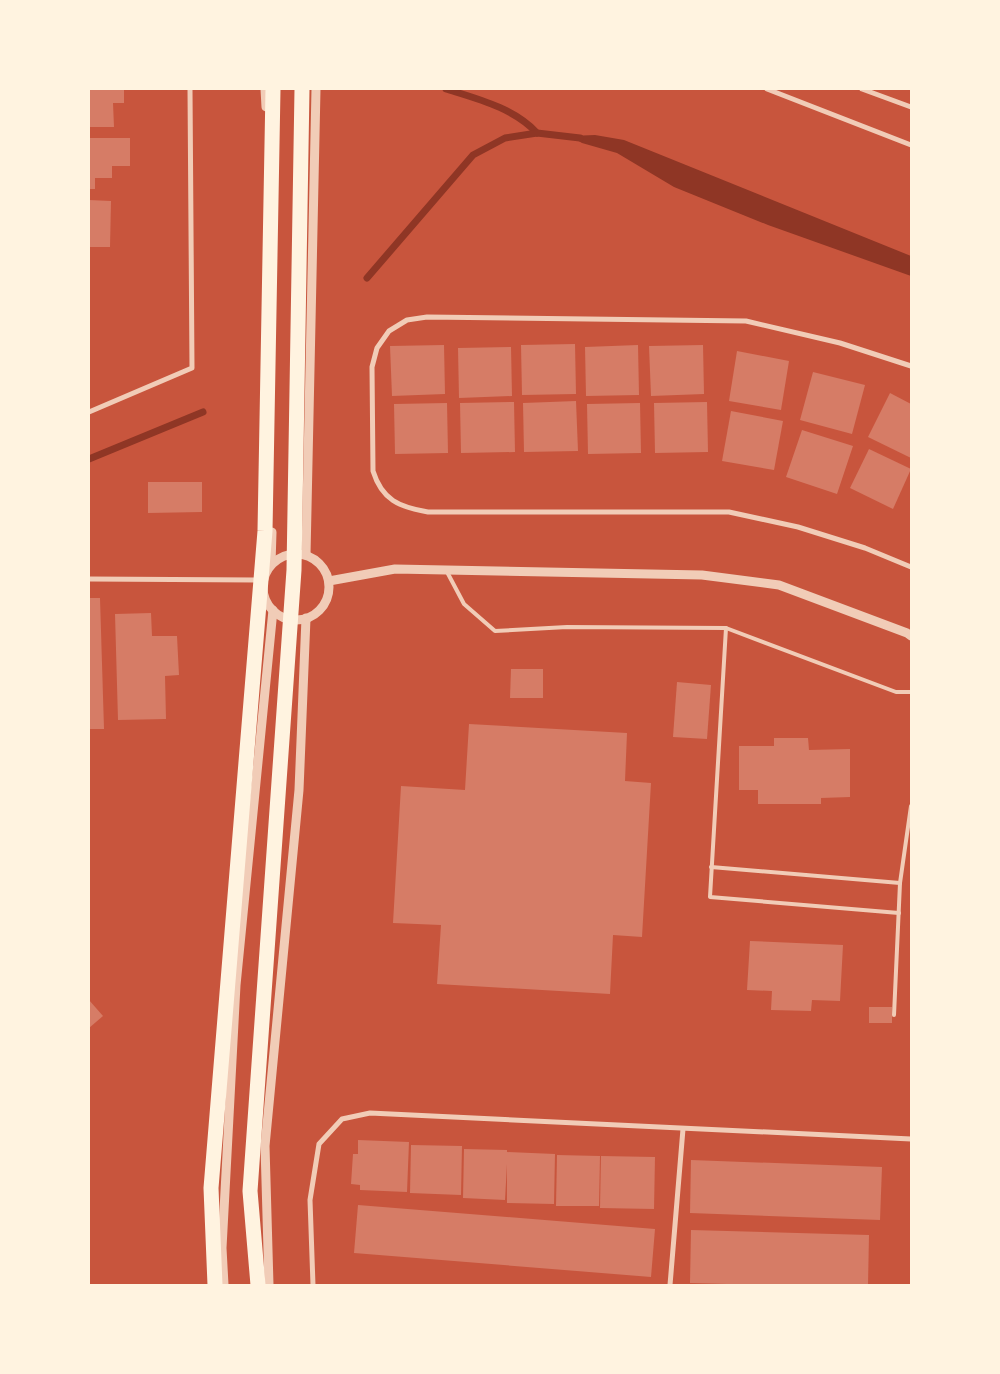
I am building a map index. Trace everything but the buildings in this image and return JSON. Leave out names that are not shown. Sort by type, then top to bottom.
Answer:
[{"type":"highway","points":[[215,1285],[211,1188],[265,531],[273,89]]},
{"type":"highway","points":[[258,1285],[250,1191],[294,570],[302,89]]},
{"type":"street","points":[[89,412],[192,368],[190,89]]},
{"type":"street","points":[[265,89],[273,454],[271,564],[263,580],[265,600],[277,615],[296,621],[314,615],[327,600],[329,582],[321,565],[306,555],[287,555],[271,564]]},
{"type":"street","points":[[306,555],[316,89]]},
{"type":"street","points":[[767,89],[911,145]]},
{"type":"street","points":[[862,89],[911,107]]},
{"type":"street","points":[[911,366],[840,343],[746,321],[427,316],[407,320],[388,331],[376,348],[372,367],[373,470],[377,485],[390,498],[409,509],[428,512],[729,512],[798,526],[865,548],[911,567]]},
{"type":"street","points":[[329,582],[395,569],[702,575],[780,585],[907,632],[911,636]]},
{"type":"street","points":[[89,579],[263,580]]},
{"type":"street","points":[[224,1285],[222,1248],[236,985],[273,610]]},
{"type":"street","points":[[269,1285],[265,1146],[299,790],[306,618]]},
{"type":"street","points":[[314,1285],[310,1200],[319,1144],[342,1119],[370,1113],[911,1139]]},
{"type":"street","points":[[670,1285],[683,1129]]},
{"type":"lane","points":[[446,570],[464,604],[495,631],[567,627],[726,628],[896,692],[911,692]]},
{"type":"lane","points":[[726,628],[710,897],[899,913]]},
{"type":"lane","points":[[894,1015],[900,883],[911,806]]},
{"type":"lane","points":[[711,867],[900,883]]},
{"type":"shaded area","points":[[595,135],[624,140],[911,256],[911,276],[768,225],[674,187],[617,153],[582,143],[570,136]]},
{"type":"waterway","points":[[446,89],[495,105],[518,117],[537,133]]},
{"type":"waterway","points":[[367,278],[473,155],[505,138],[537,133],[580,138]]},
{"type":"waterway","points":[[89,459],[203,412]]}]
